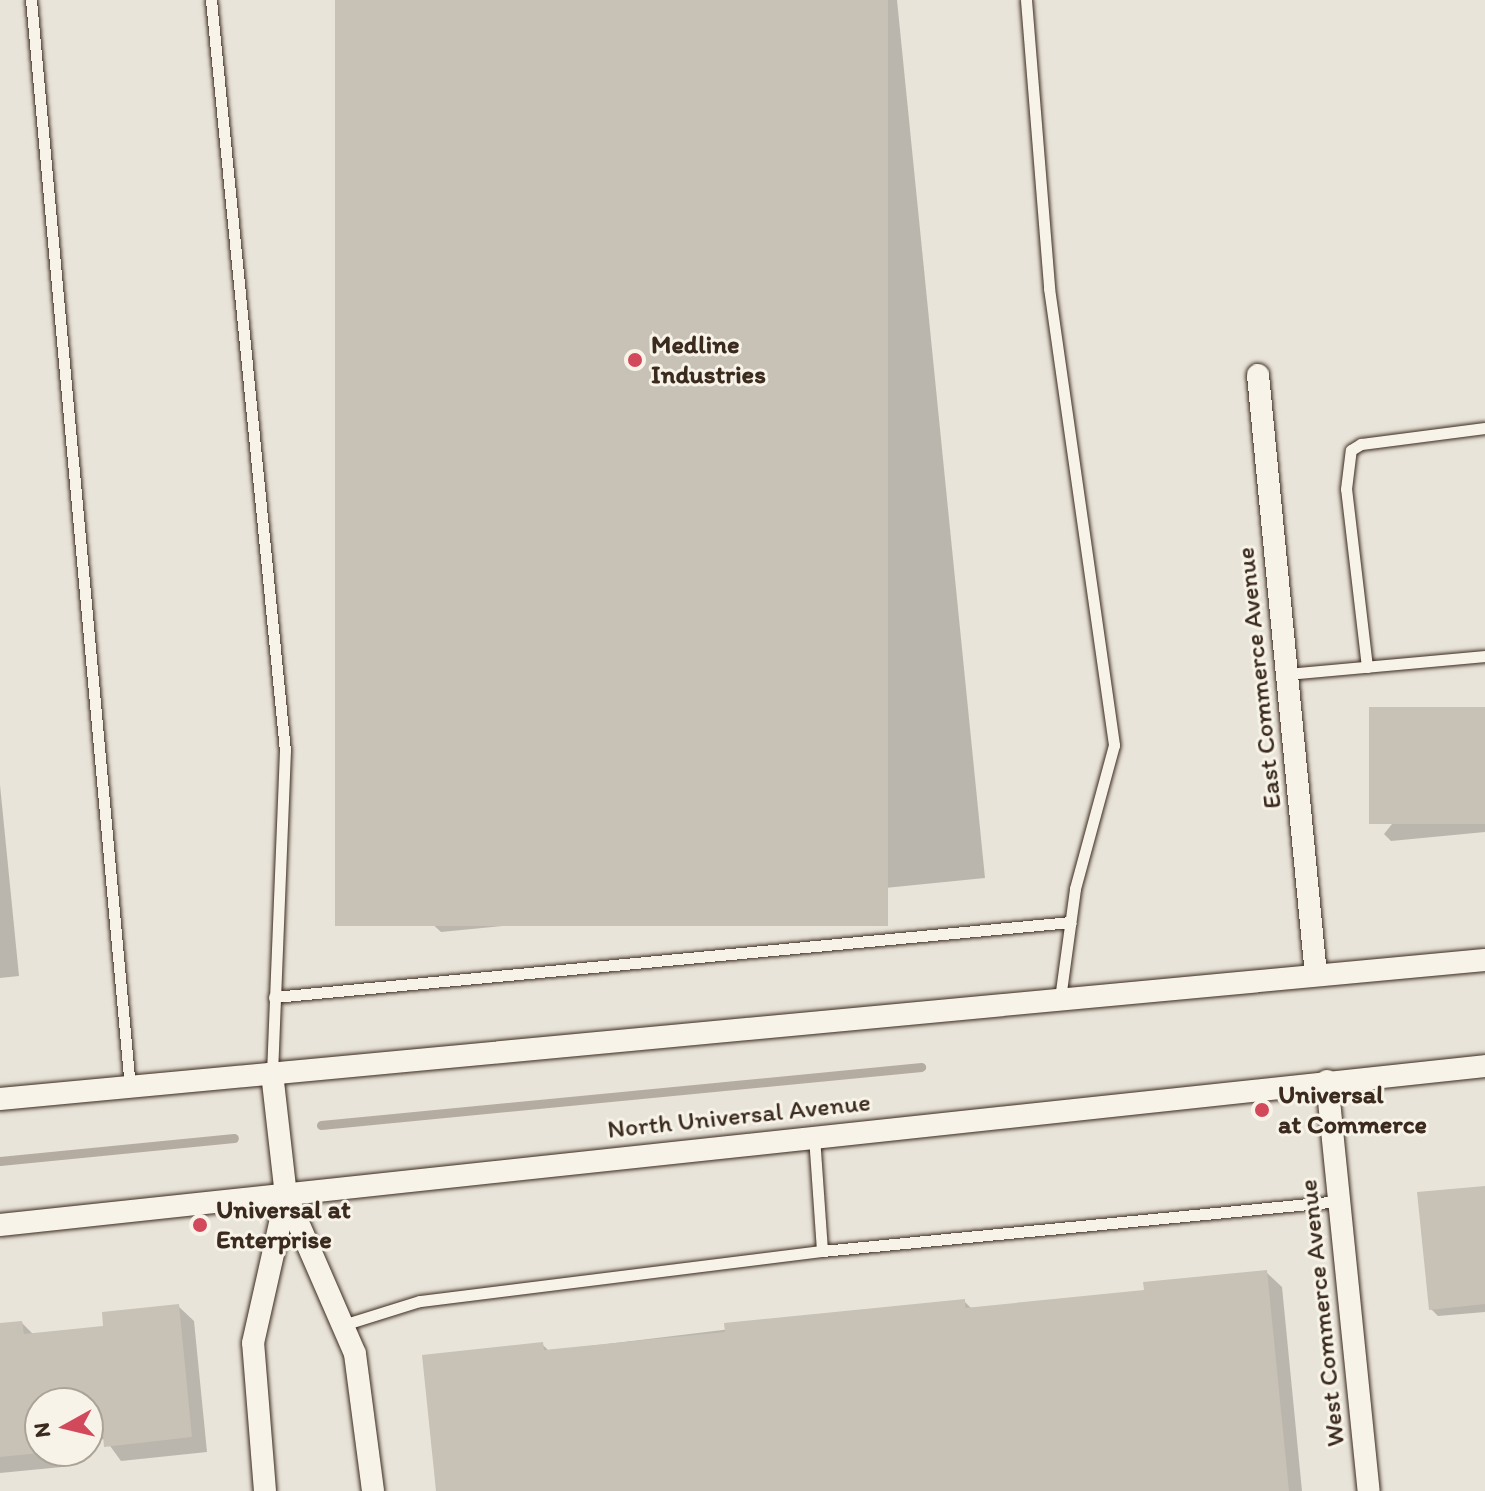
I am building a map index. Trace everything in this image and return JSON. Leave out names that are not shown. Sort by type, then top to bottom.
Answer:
[{"type":"street","name":"East Commerce Avenue","points":[[1258,375],[1316,975]]},
{"type":"street","points":[[0,1099],[1485,960]]},
{"type":"street","name":"North Universal Avenue","points":[[0,1225],[1485,1066]]},
{"type":"street","points":[[272,1073],[286,1195],[313,1265],[346,1324],[355,1354],[373,1491]]},
{"type":"street","name":"West Commerce Avenue","points":[[1327,1081],[1369,1491]]},
{"type":"street","points":[[265,1491],[253,1343],[286,1195]]},
{"type":"lane","points":[[31,0],[130,1087]]},
{"type":"lane","points":[[211,0],[285,750],[272,1073]]},
{"type":"lane","points":[[1026,0],[1049,288],[1114,745],[1070,922],[1060,999]]},
{"type":"lane","points":[[1367,667],[1346,489],[1351,450],[1361,444],[1485,428]]},
{"type":"lane","points":[[1287,674],[1485,656]]},
{"type":"lane","points":[[274,997],[1070,922]]},
{"type":"lane","points":[[814,1136],[822,1251]]},
{"type":"lane","points":[[346,1324],[420,1301],[822,1251],[1339,1201]]},
{"type":"shaded area","points":[[0,0],[1485,0],[1485,1491],[0,1491]]},
{"type":"building","points":[[335,0],[888,0],[888,926],[335,926]]},
{"type":"building","points":[[1369,707],[1485,707],[1485,824],[1369,824]]},
{"type":"building","points":[[1485,1186],[1485,1304],[1429,1310],[1417,1192]]},
{"type":"building","points":[[1267,1270],[1289,1491],[436,1491],[422,1355],[543,1342],[544,1350],[725,1332],[724,1323],[965,1299],[965,1308],[1144,1290],[1143,1282]]},
{"type":"building","points":[[179,1304],[192,1437],[104,1447],[104,1387],[24,1387],[24,1455],[0,1457],[0,1323],[22,1321],[24,1334],[103,1326],[102,1312]]},
{"type":"waterway","points":[[321,1125],[921,1067]]},
{"type":"waterway","points":[[0,1161],[234,1138]]},
{"type":"place","name":"Medline Industries","points":[[635,360]]},
{"type":"place","name":"Universal at Commerce","points":[[1262,1110]]},
{"type":"place","name":"Universal at Enterprise","points":[[200,1225]]}]
